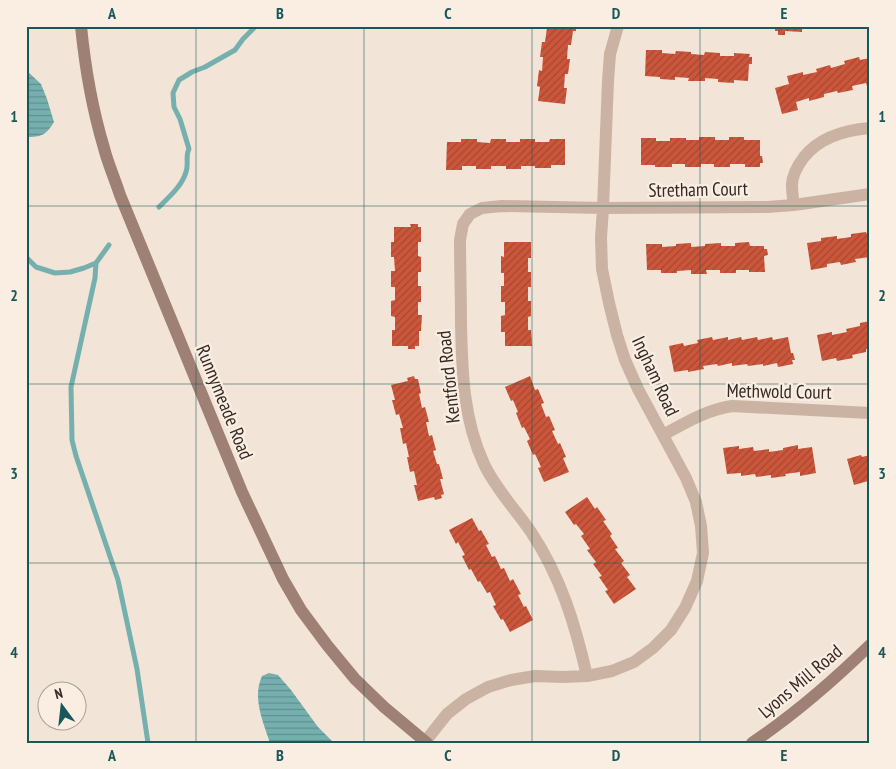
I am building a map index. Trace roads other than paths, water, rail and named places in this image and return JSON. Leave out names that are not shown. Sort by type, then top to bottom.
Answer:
[{"type":"street","name":"Runnymeade Road","points":[[81,26],[92,105],[120,195],[242,492],[282,579],[301,610],[355,678],[384,708],[425,742]]},
{"type":"street","name":"Ingham Road","points":[[425,742],[447,714],[466,699],[488,687],[511,680],[535,676],[587,676],[612,671],[634,662],[653,648],[671,630],[685,608],[697,581],[703,552],[701,526],[696,502],[686,478],[638,389],[625,360],[608,303],[602,269],[600,238],[609,63],[618,26]]},
{"type":"street","points":[[794,205],[792,185],[794,175],[798,164],[813,146],[834,135],[870,128]]},
{"type":"street","name":"Stretham Court","points":[[603,208],[767,207],[870,194]]},
{"type":"street","name":"Kentford Road","points":[[587,676],[571,613],[558,580],[531,532],[484,465],[473,436],[466,403],[462,366],[460,240],[463,224],[470,214],[482,208],[502,206],[603,208]]},
{"type":"street","name":"Methwold Court","points":[[663,434],[703,414],[718,408],[732,406],[870,413]]},
{"type":"street","name":"Lyons Mill Road","points":[[752,743],[803,707],[870,645]]},
{"type":"water","points":[[26,70],[41,84],[54,122],[49,130],[43,134],[26,137]]},
{"type":"water","points":[[269,673],[278,675],[318,727],[334,743],[270,743],[258,701],[259,684],[262,676]]},
{"type":"waterway","points":[[159,207],[178,187],[187,169],[189,149],[180,119],[174,107],[173,93],[179,80],[235,50],[256,26]]},
{"type":"waterway","points":[[26,257],[36,267],[55,273],[70,272],[96,263],[109,245]]},
{"type":"waterway","points":[[96,263],[95,278],[71,387],[72,440],[118,580],[137,669],[148,743]]}]
